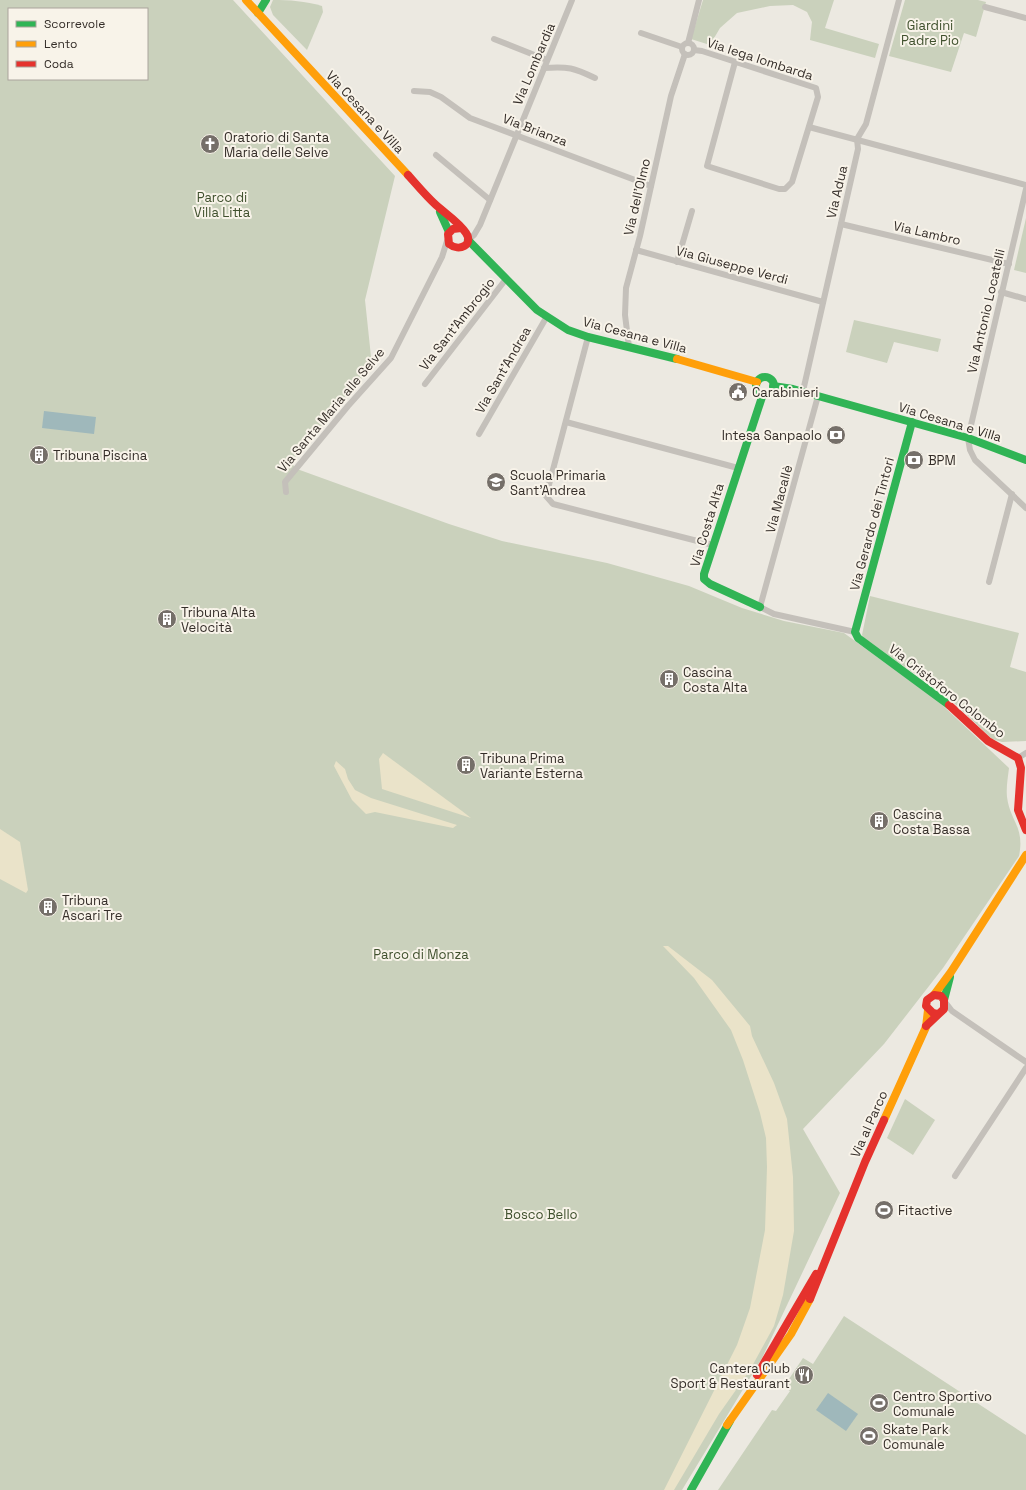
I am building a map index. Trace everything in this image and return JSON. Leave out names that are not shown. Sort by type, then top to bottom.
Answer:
[{"type":"street","points":[[258,13],[266,0]]},
{"type":"street","name":"Via Lombardia","points":[[465,234],[474,235],[480,225],[572,0]]},
{"type":"street","points":[[682,47],[688,43],[699,0]]},
{"type":"street","points":[[856,139],[866,124],[899,0]]},
{"type":"street","name":"Via Cesana e Villa","points":[[248,1],[435,204],[506,279],[546,318],[568,330],[588,337],[719,370],[757,382]]},
{"type":"street","points":[[984,6],[1026,18]]},
{"type":"street","points":[[641,33],[682,47],[685,54],[691,55],[694,50],[692,44],[688,43]]},
{"type":"street","points":[[494,39],[547,60]]},
{"type":"street","name":"Via lega lombarda","points":[[694,50],[811,86],[818,92],[809,127]]},
{"type":"street","name":"Via dell'Olmo","points":[[629,347],[624,301],[626,288],[671,96],[685,54]]},
{"type":"street","points":[[735,62],[708,166],[780,189],[785,189],[792,182],[809,127],[1026,185]]},
{"type":"street","points":[[544,68],[568,67],[595,78]]},
{"type":"street","name":"Via Brianza","points":[[414,91],[430,92],[441,97],[470,118],[651,186]]},
{"type":"street","name":"Via Adua","points":[[802,392],[858,149],[856,139]]},
{"type":"street","points":[[436,155],[490,200]]},
{"type":"street","name":"Via Antonio Locatelli","points":[[968,438],[1026,189]]},
{"type":"street","name":"Via Cesana e Villa","points":[[435,204],[449,232]]},
{"type":"street","points":[[677,262],[692,211]]},
{"type":"street","name":"Via Lambro","points":[[841,224],[1009,264]]},
{"type":"street","points":[[453,229],[465,234],[463,247],[454,248],[447,241],[449,232],[453,229]]},
{"type":"street","name":"Via Santa Maria alle Selve","points":[[286,492],[285,482],[391,358],[442,257],[447,241]]},
{"type":"street","name":"Via Cesana e Villa","points":[[463,247],[484,256]]},
{"type":"street","name":"Via Santa Maria alle Selve","points":[[442,257],[454,248]]},
{"type":"street","name":"Via Giuseppe Verdi","points":[[636,250],[823,302]]},
{"type":"street","name":"Via Sant'Ambrogio","points":[[425,384],[506,279]]},
{"type":"street","points":[[1001,292],[1026,299]]},
{"type":"street","name":"Via Sant'Andrea","points":[[478,434],[546,318]]},
{"type":"street","points":[[588,337],[546,496],[553,504],[713,545]]},
{"type":"street","points":[[767,377],[772,380],[773,386],[771,392],[762,394],[756,388],[757,382],[761,378],[767,377]]},
{"type":"street","name":"Via Cesana e Villa","points":[[773,386],[818,396],[968,438],[1026,460]]},
{"type":"street","name":"Via Costa Alta","points":[[762,394],[713,545],[704,579],[710,584],[774,614],[855,632]]},
{"type":"street","name":"Via Macallè","points":[[760,607],[818,396]]},
{"type":"street","points":[[566,422],[738,468]]},
{"type":"street","name":"Via Gerardo dei Tintori","points":[[855,632],[912,422]]},
{"type":"street","points":[[968,438],[970,450],[975,460],[1026,508]]},
{"type":"street","points":[[989,582],[1012,494]]},
{"type":"street","name":"Via Cristoforo Colombo","points":[[855,632],[864,642],[944,700],[988,741],[1010,752],[1018,758]]},
{"type":"street","points":[[1026,753],[1018,758],[1021,768],[1018,792],[1018,810],[1026,830]]},
{"type":"street","points":[[952,1011],[939,1013],[928,1010],[927,1000],[934,995],[952,972],[1026,855]]},
{"type":"street","points":[[939,1013],[944,1009],[952,972]]},
{"type":"street","points":[[934,995],[941,996],[952,1011],[1026,1062]]},
{"type":"street","name":"Via al Parco","points":[[926,1027],[928,1010]]},
{"type":"street","name":"Via al Parco","points":[[692,1490],[695,1481],[728,1425],[786,1341],[806,1308],[885,1115],[926,1027],[939,1013]]},
{"type":"street","points":[[955,1176],[1026,1068]]},
{"type":"green space","name":"Parco di Monza","points":[[0,0],[233,0],[395,176],[365,300],[372,366],[292,461],[291,463],[297,469],[449,524],[502,541],[607,563],[689,586],[742,608],[784,621],[844,633],[938,701],[1009,768],[1007,797],[1011,812],[1019,831],[1019,856],[943,968],[884,1044],[803,1129],[840,1193],[762,1358],[682,1490],[0,1490]]},
{"type":"green space","points":[[273,0],[298,1],[322,6],[323,12],[307,50],[273,15],[270,7]]},
{"type":"green space","name":"Giardini Padre Pio","points":[[703,0],[834,0],[825,28],[879,44],[875,58],[810,40],[812,22],[807,12],[793,5],[770,6],[737,13],[720,28],[710,45],[691,39]]},
{"type":"green space","name":"Giardini Padre Pio","points":[[905,0],[978,0],[986,2],[976,37],[964,33],[951,72],[889,56]]},
{"type":"green space","points":[[1026,218],[1026,273],[1014,270]]},
{"type":"green space","points":[[854,320],[941,339],[938,352],[894,342],[887,363],[846,352]]},
{"type":"green space","points":[[870,596],[1019,633],[1010,667],[1026,672],[1026,741],[1002,742],[992,739],[950,699],[864,638],[862,635]]},
{"type":"green space","points":[[905,1099],[935,1120],[913,1155],[887,1138]]},
{"type":"green space","name":"Centro Sportivo Comunale","points":[[844,1316],[1026,1435],[1026,1490],[718,1490],[772,1410],[776,1411],[790,1391],[782,1386],[787,1378],[789,1379],[803,1358],[813,1364]]},
{"type":"sand","points":[[383,753],[471,818],[382,789],[379,759]]},
{"type":"sand","points":[[336,761],[345,769],[348,779],[355,790],[371,798],[457,825],[453,828],[375,812],[366,814],[352,800],[334,766]]},
{"type":"sand","points":[[0,829],[20,842],[28,890],[26,893],[0,879]]},
{"type":"sand","points":[[663,946],[668,946],[712,980],[750,1026],[752,1036],[774,1083],[787,1119],[793,1177],[794,1231],[783,1295],[774,1326],[750,1370],[719,1414],[674,1490],[664,1490],[737,1345],[750,1308],[765,1230],[767,1167],[766,1138],[760,1113],[743,1060],[731,1030],[694,978]]},
{"type":"water","points":[[44,411],[96,417],[94,434],[42,428]]},
{"type":"water","points":[[828,1393],[858,1414],[846,1431],[816,1410]]},
{"type":"traffic: fast","points":[[258,13],[266,0]]},
{"type":"traffic: fast","points":[[440,212],[449,232]]},
{"type":"traffic: fast","points":[[468,240],[537,310],[568,330],[588,337],[677,359]]},
{"type":"traffic: fast","points":[[765,377],[771,380],[774,386],[771,392],[765,395],[759,392],[756,386],[759,380],[765,377]]},
{"type":"traffic: fast","points":[[773,386],[793,389],[968,438],[1026,460]]},
{"type":"traffic: fast","points":[[760,607],[710,584],[704,579],[704,574],[763,394]]},
{"type":"traffic: fast","points":[[912,422],[855,632],[858,638],[949,705]]},
{"type":"traffic: fast","points":[[944,1000],[950,977]]},
{"type":"traffic: fast","points":[[691,1490],[730,1421]]},
{"type":"traffic: slow","points":[[246,0],[408,175]]},
{"type":"traffic: slow","points":[[677,359],[757,382]]},
{"type":"traffic: slow","points":[[934,995],[951,972],[1026,855]]},
{"type":"traffic: slow","points":[[884,1120],[926,1027],[928,1010]]},
{"type":"traffic: slow","points":[[727,1425],[791,1334],[810,1299]]},
{"type":"traffic: jam","points":[[408,175],[436,205],[463,229],[468,237],[467,244],[464,246],[457,247],[449,244],[448,234],[453,229],[461,228]]},
{"type":"traffic: jam","points":[[949,705],[988,741],[1018,758],[1021,768],[1018,810],[1026,830]]},
{"type":"traffic: jam","points":[[926,1026],[944,1009],[944,1000],[941,996],[934,995],[927,1000],[926,1006],[933,1013],[937,1014]]},
{"type":"traffic: jam","points":[[810,1299],[865,1162],[884,1120]]},
{"type":"traffic: jam","points":[[757,1375],[816,1274]]},
{"type":"place","name":"Oratorio di Santa Maria delle Selve","points":[[210,144]]},
{"type":"place","name":"Carabinieri","points":[[738,392]]},
{"type":"place","name":"Intesa Sanpaolo","points":[[836,435]]},
{"type":"place","name":"Tribuna Piscina","points":[[39,455]]},
{"type":"place","name":"BPM","points":[[914,460]]},
{"type":"place","name":"Scuola Primaria Sant'Andrea","points":[[496,482]]},
{"type":"place","name":"Tribuna Alta Velocità","points":[[167,619]]},
{"type":"place","name":"Cascina Costa Alta","points":[[669,679]]},
{"type":"place","name":"Tribuna Prima Variante Esterna","points":[[466,765]]},
{"type":"place","name":"Cascina Costa Bassa","points":[[879,821]]},
{"type":"place","name":"Tribuna Ascari Tre","points":[[48,907]]},
{"type":"place","name":"Fitactive","points":[[884,1210]]},
{"type":"place","name":"Cantera Club Sport & Restaurant","points":[[804,1375]]},
{"type":"place","name":"Centro Sportivo Comunale","points":[[879,1403]]},
{"type":"place","name":"Skate Park Comunale","points":[[869,1436]]},
{"type":"park label","name":"Parco di Villa Litta","points":[[222,204]]},
{"type":"park label","name":"Bosco Bello","points":[[541,1214]]}]
